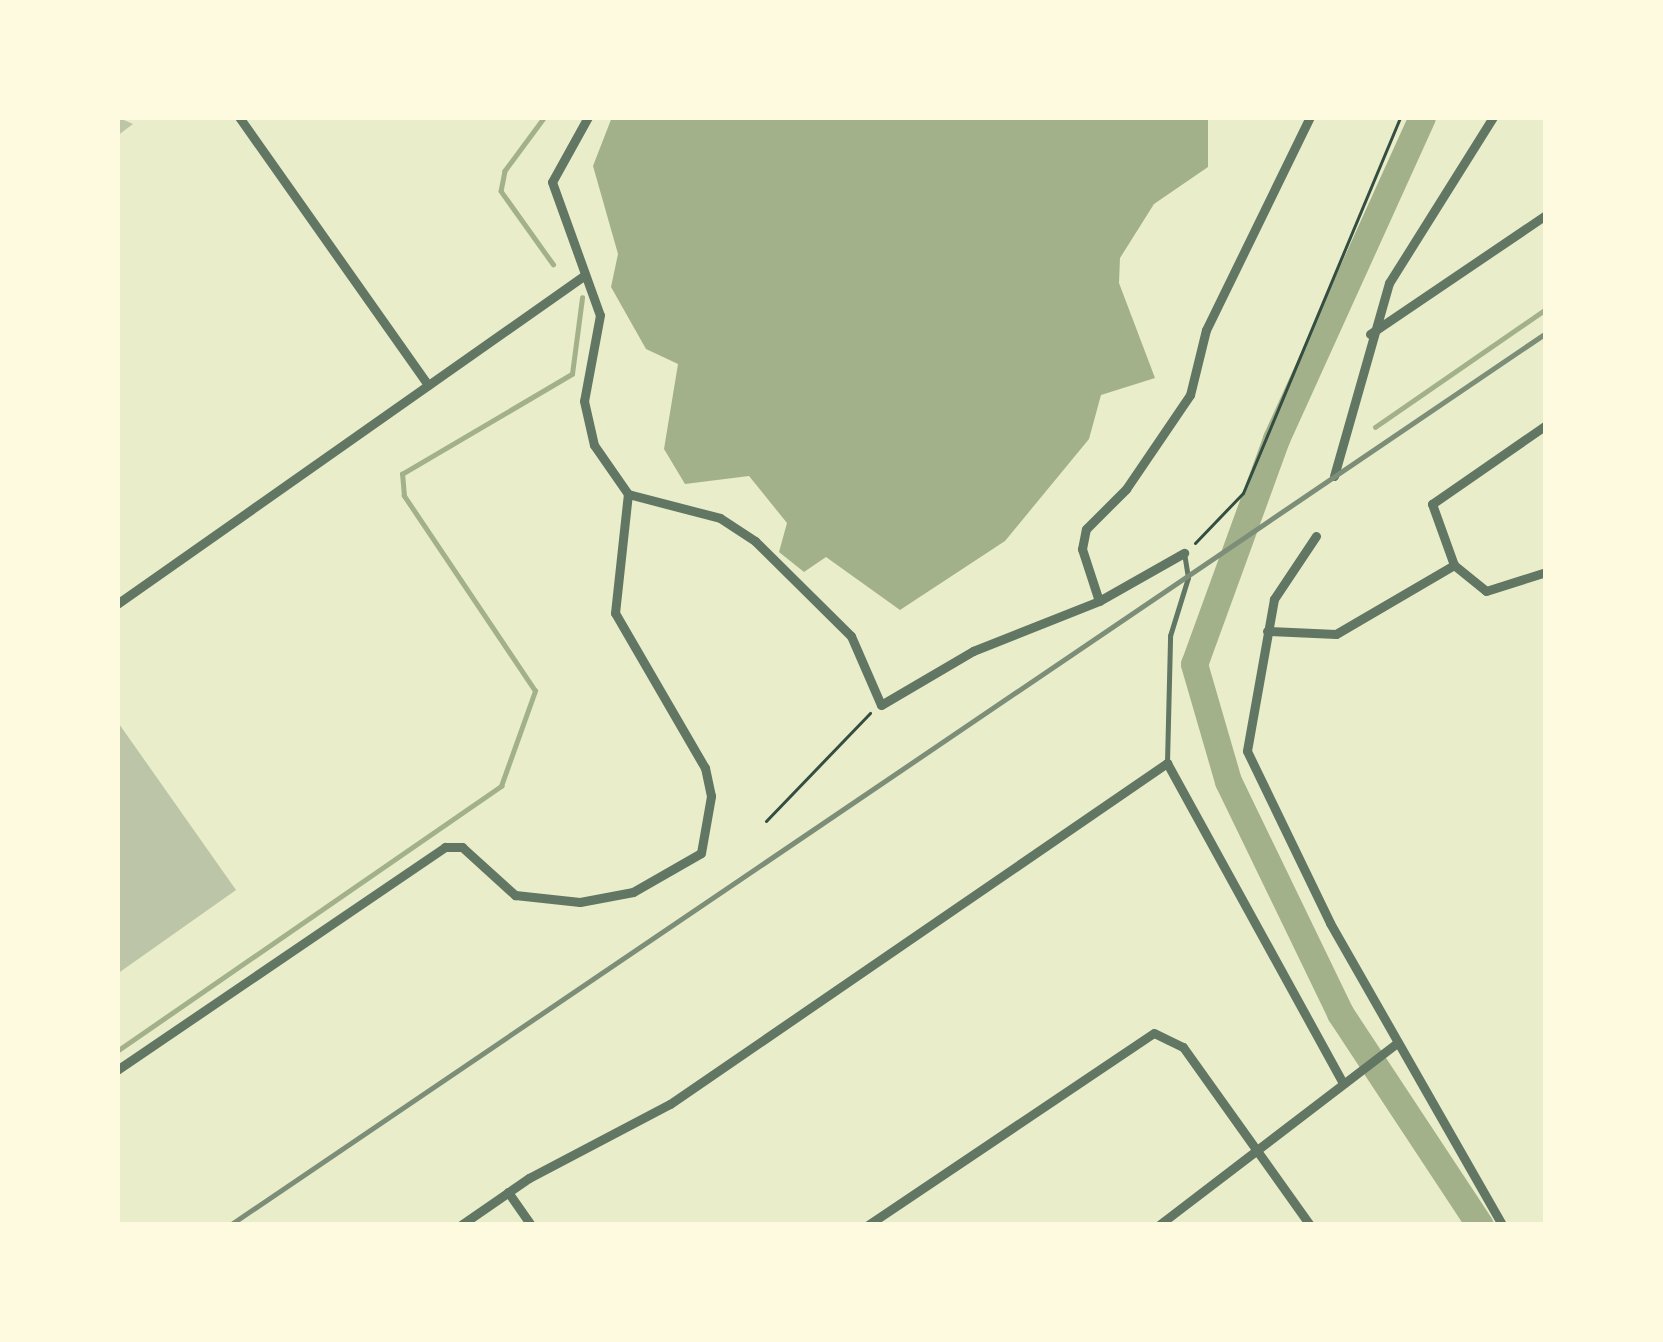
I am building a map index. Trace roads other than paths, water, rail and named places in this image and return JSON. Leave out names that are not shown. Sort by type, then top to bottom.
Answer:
[{"type":"street","points":[[239,117],[428,385]]},
{"type":"street","points":[[117,1070],[446,847],[462,847],[515,895],[580,902],[634,892],[701,853],[711,796],[705,768],[615,613],[628,494],[586,428],[600,332],[552,182],[588,117]]},
{"type":"street","points":[[1099,601],[1082,549],[1085,529],[1126,488],[1190,395],[1206,329],[1310,117]]},
{"type":"street","points":[[1334,476],[1370,334],[1422,221],[1493,117]]},
{"type":"street","points":[[1370,334],[1546,215]]},
{"type":"street","points":[[117,604],[585,275]]},
{"type":"street","points":[[1546,425],[1432,504],[1454,565],[1486,591],[1546,572]]},
{"type":"street","points":[[628,494],[720,518],[755,541],[850,636],[881,705],[973,651],[1099,601],[1184,553]]},
{"type":"street","points":[[1316,536],[1283,577],[1246,730],[1251,766],[1397,1043],[1502,1225]]},
{"type":"street","points":[[1268,632],[1336,634],[1454,565]]},
{"type":"street","points":[[460,1225],[508,1192],[670,1104],[1167,763],[1346,1077]]},
{"type":"street","points":[[868,1225],[1154,1033],[1183,1046],[1310,1225]]},
{"type":"street","points":[[1160,1225],[1257,1156],[1346,1077],[1397,1043]]},
{"type":"street","points":[[508,1192],[531,1225]]},
{"type":"lane","points":[[1167,763],[1170,636],[1189,578],[1184,553]]},
{"type":"waterway","points":[[545,117],[505,171],[501,191],[553,264]]},
{"type":"waterway","points":[[1422,117],[1276,439],[1194,664],[1228,781],[1340,1013],[1480,1225]]},
{"type":"waterway","points":[[117,1051],[501,786],[535,691],[404,496],[402,474],[572,374],[582,298]]},
{"type":"waterway","points":[[1375,427],[1546,309]]},
{"type":"railway","points":[[230,1225],[1546,333]]}]
